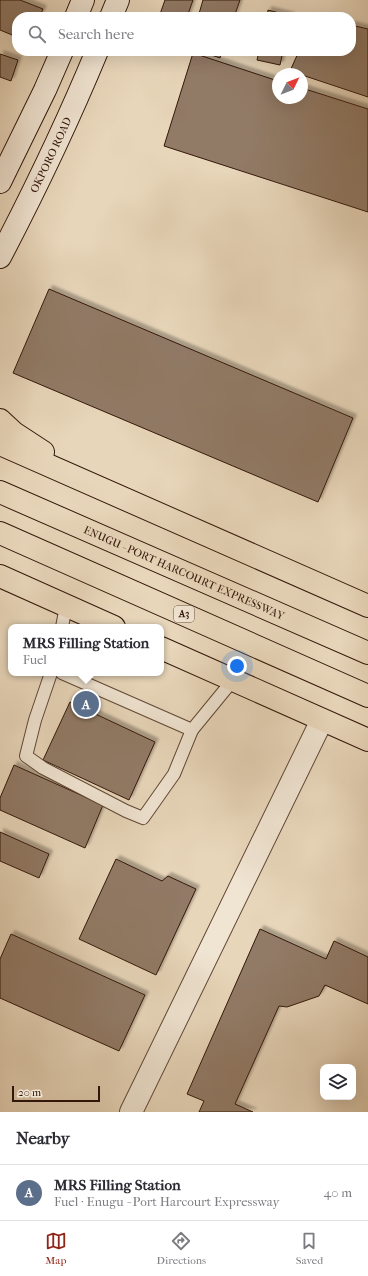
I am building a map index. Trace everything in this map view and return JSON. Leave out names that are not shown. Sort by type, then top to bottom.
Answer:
[{"type":"main road","points":[[0,420],[14,433],[100,488]]},
{"type":"main road","points":[[0,444],[368,606]]},
{"type":"main road","name":"ENUGU - PORT HARCOURT EXPRESSWAY","points":[[0,492],[368,653]]},
{"type":"main road","name":"A3","points":[[0,533],[368,696]]},
{"type":"main road","points":[[0,576],[107,624]]},
{"type":"main road","points":[[164,649],[368,740]]},
{"type":"street","points":[[78,12],[82,0]]},
{"type":"street","points":[[113,12],[118,0]]},
{"type":"street","points":[[0,182],[60,56]]},
{"type":"street","name":"OKPORO ROAD","points":[[0,257],[33,192],[95,56]]},
{"type":"street","points":[[130,1112],[322,720]]},
{"type":"lane","points":[[63,624],[66,606]]},
{"type":"lane","points":[[51,676],[35,720],[26,756],[43,768],[143,818],[174,774],[192,730],[233,680]]},
{"type":"lane","points":[[69,676],[192,730]]},
{"type":"building","points":[[0,0],[20,0],[43,9],[42,12],[12,12],[12,35],[0,30]]},
{"type":"building","points":[[165,0],[193,0],[189,12],[161,12]]},
{"type":"building","points":[[203,0],[240,0],[236,12],[199,12]]},
{"type":"building","points":[[356,26],[368,29],[368,97],[308,77],[308,68],[291,68],[297,56],[356,56]]},
{"type":"building","points":[[0,54],[18,60],[11,81],[0,77]]},
{"type":"building","points":[[192,56],[202,56],[272,79],[272,104],[308,104],[308,90],[368,109],[368,212],[164,146]]},
{"type":"building","points":[[258,56],[282,56],[280,65],[257,60]]},
{"type":"building","points":[[49,289],[353,418],[318,502],[13,373]]},
{"type":"building","points":[[70,702],[155,742],[129,800],[43,760]]},
{"type":"building","points":[[14,765],[103,805],[85,848],[0,810],[0,798]]},
{"type":"building","points":[[0,832],[49,854],[39,878],[0,861]]},
{"type":"building","points":[[116,859],[162,881],[168,876],[196,889],[156,975],[79,939]]},
{"type":"building","points":[[260,929],[326,959],[334,941],[368,957],[368,1004],[325,985],[319,996],[287,1007],[279,1006],[235,1104],[253,1112],[199,1112],[204,1101],[187,1094]]},
{"type":"building","points":[[11,934],[145,995],[119,1051],[0,998],[0,959]]},
{"type":"place","name":"MRS Filling Station","points":[[86,704]]}]
